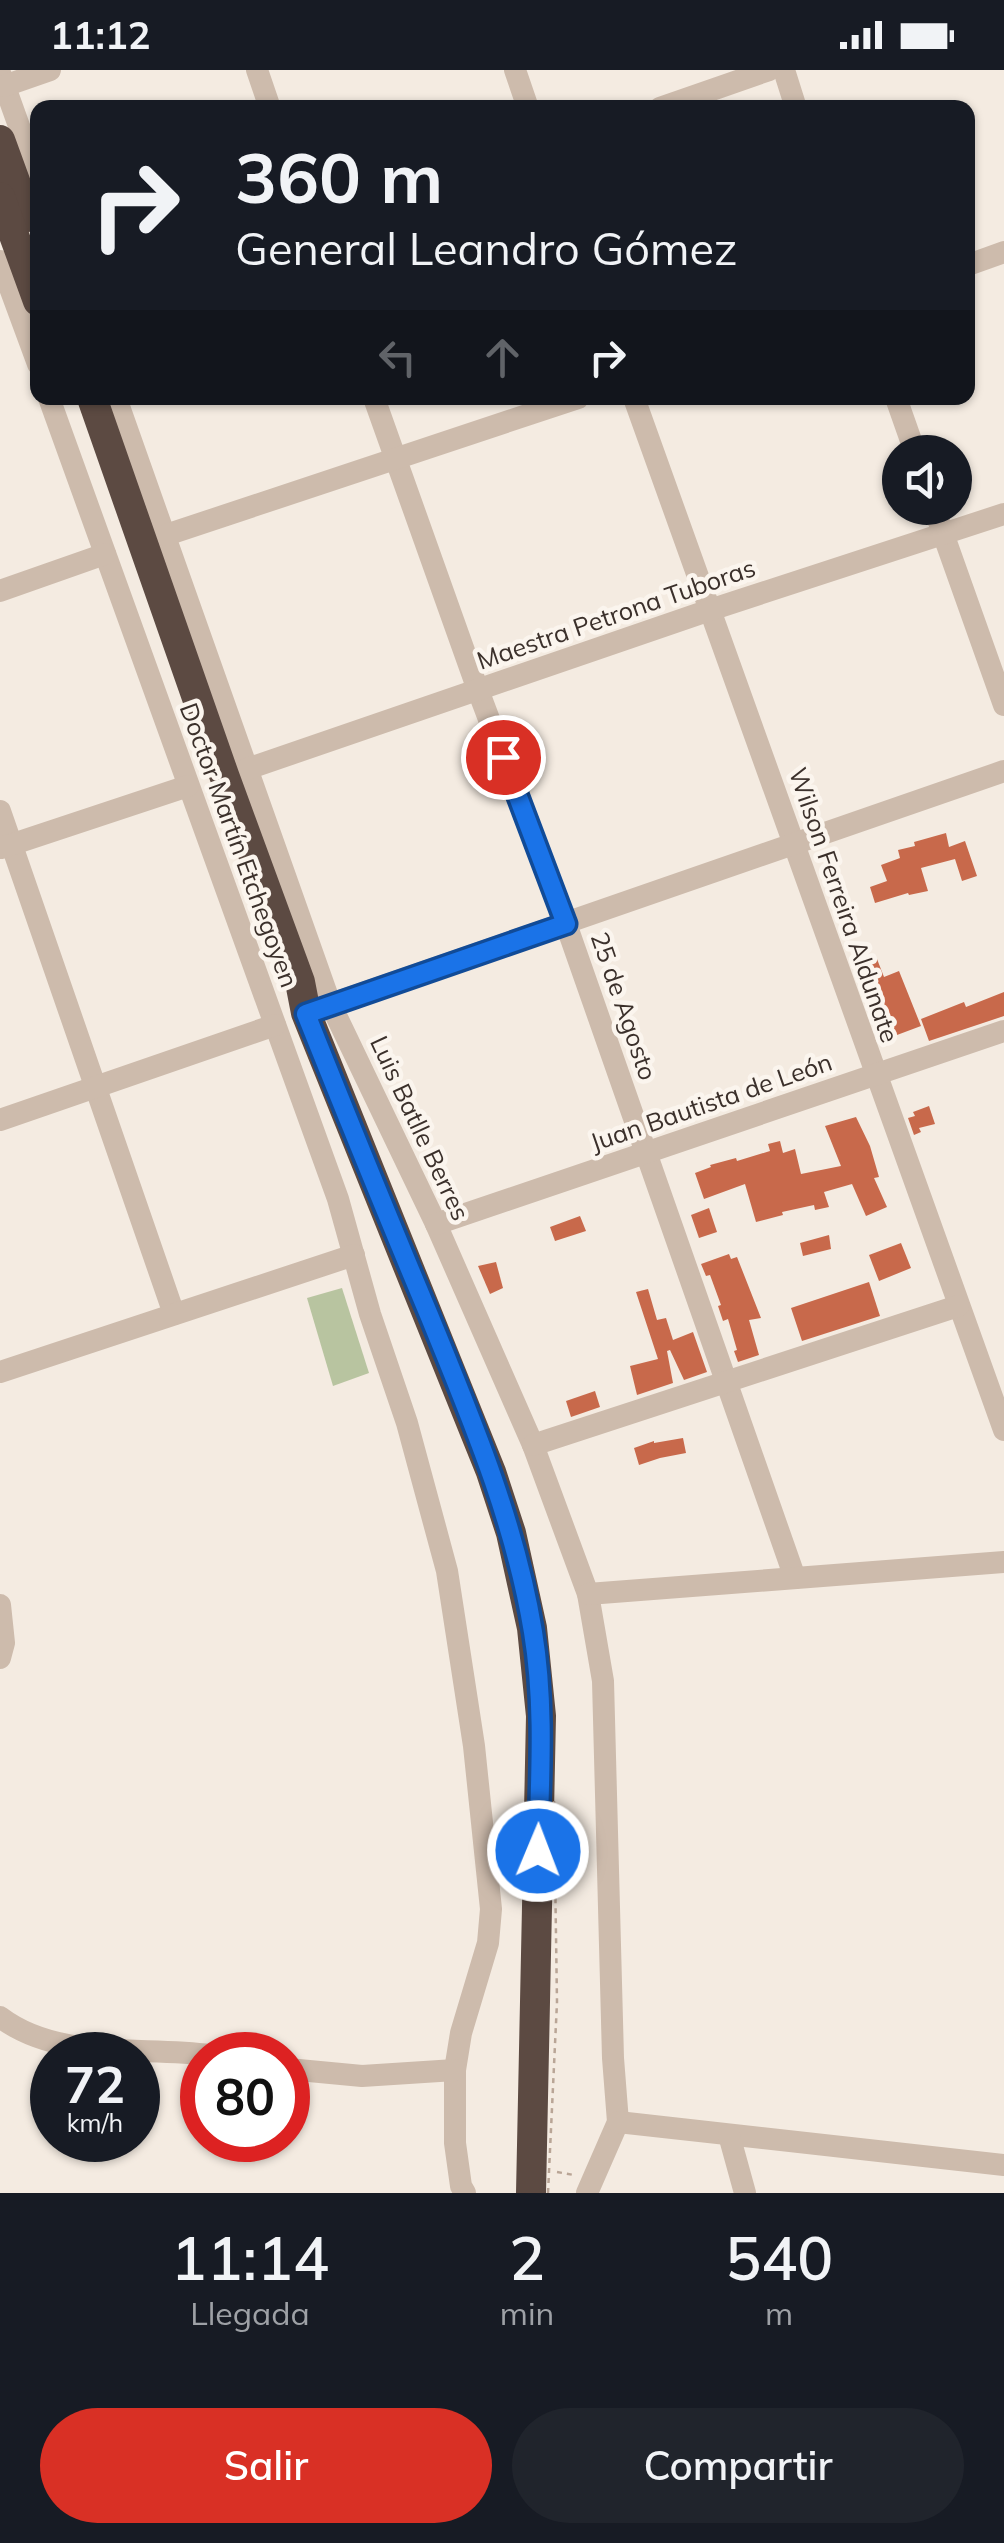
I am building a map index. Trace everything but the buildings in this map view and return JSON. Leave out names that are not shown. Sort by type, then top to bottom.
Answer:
[{"type":"highway","points":[[0,140],[30,222]]},
{"type":"highway","points":[[0,197],[30,304]]},
{"type":"highway","points":[[75,405],[285,988],[318,1008]]},
{"type":"highway","points":[[94,405],[300,982],[318,1008],[491,1472],[510,1533],[532,1628],[541,1716],[537,2184]]},
{"type":"street","points":[[30,157],[2,80],[50,70]]},
{"type":"street","points":[[257,70],[267,100]]},
{"type":"street","points":[[515,70],[525,100]]},
{"type":"street","points":[[683,100],[768,70]]},
{"type":"street","points":[[784,70],[793,100]]},
{"type":"street","points":[[975,262],[1004,252]]},
{"type":"street","points":[[0,261],[30,310]]},
{"type":"street","points":[[0,332],[30,317]]},
{"type":"street","name":"Doctor Martín Etchegoyen","points":[[52,405],[338,1199],[448,1571],[474,1746],[490,1909],[488,1943],[461,2034],[455,2070],[455,2144],[465,2193]]},
{"type":"street","name":"Luis Batlle Berres","points":[[119,405],[247,768],[318,1008],[436,1224],[533,1445],[588,1594],[603,1681],[618,2122]]},
{"type":"street","name":"25 de Agosto","points":[[377,405],[566,924],[795,1578]]},
{"type":"street","points":[[166,535],[557,405]]},
{"type":"street","name":"Wilson Ferreira Aldunate","points":[[637,405],[1004,1430]]},
{"type":"street","points":[[898,405],[909,435]]},
{"type":"street","name":"Maestra Petrona Tuboras","points":[[247,768],[1004,514]]},
{"type":"street","points":[[941,525],[1004,705]]},
{"type":"street","points":[[0,591],[105,554]]},
{"type":"street","points":[[318,1008],[1004,771]]},
{"type":"street","points":[[6,847],[188,786]]},
{"type":"street","points":[[0,811],[6,847],[96,1088],[174,1314]]},
{"type":"street","points":[[0,1120],[275,1025]]},
{"type":"street","name":"Juan Bautista de León","points":[[436,1224],[1004,1031]]},
{"type":"street","points":[[0,1372],[354,1254]]},
{"type":"street","points":[[533,1445],[958,1306]]},
{"type":"street","points":[[588,1594],[1004,1562]]},
{"type":"street","points":[[0,1605],[4,1643],[0,1658]]},
{"type":"street","points":[[0,2017],[34,2038],[180,2053]]},
{"type":"street","points":[[310,2071],[362,2076],[455,2070]]},
{"type":"street","points":[[591,2186],[618,2122],[1004,2165]]},
{"type":"street","points":[[729,2135],[745,2193]]},
{"type":"path","points":[[554,1801],[557,2002],[537,2184],[591,2186]]},
{"type":"green space","points":[[342,1288],[369,1373],[333,1386],[307,1298]]},
{"type":"route","points":[[503,757],[566,924],[306,1014],[464,1402],[510,1533],[532,1628],[540,1687],[538,1851]]}]
